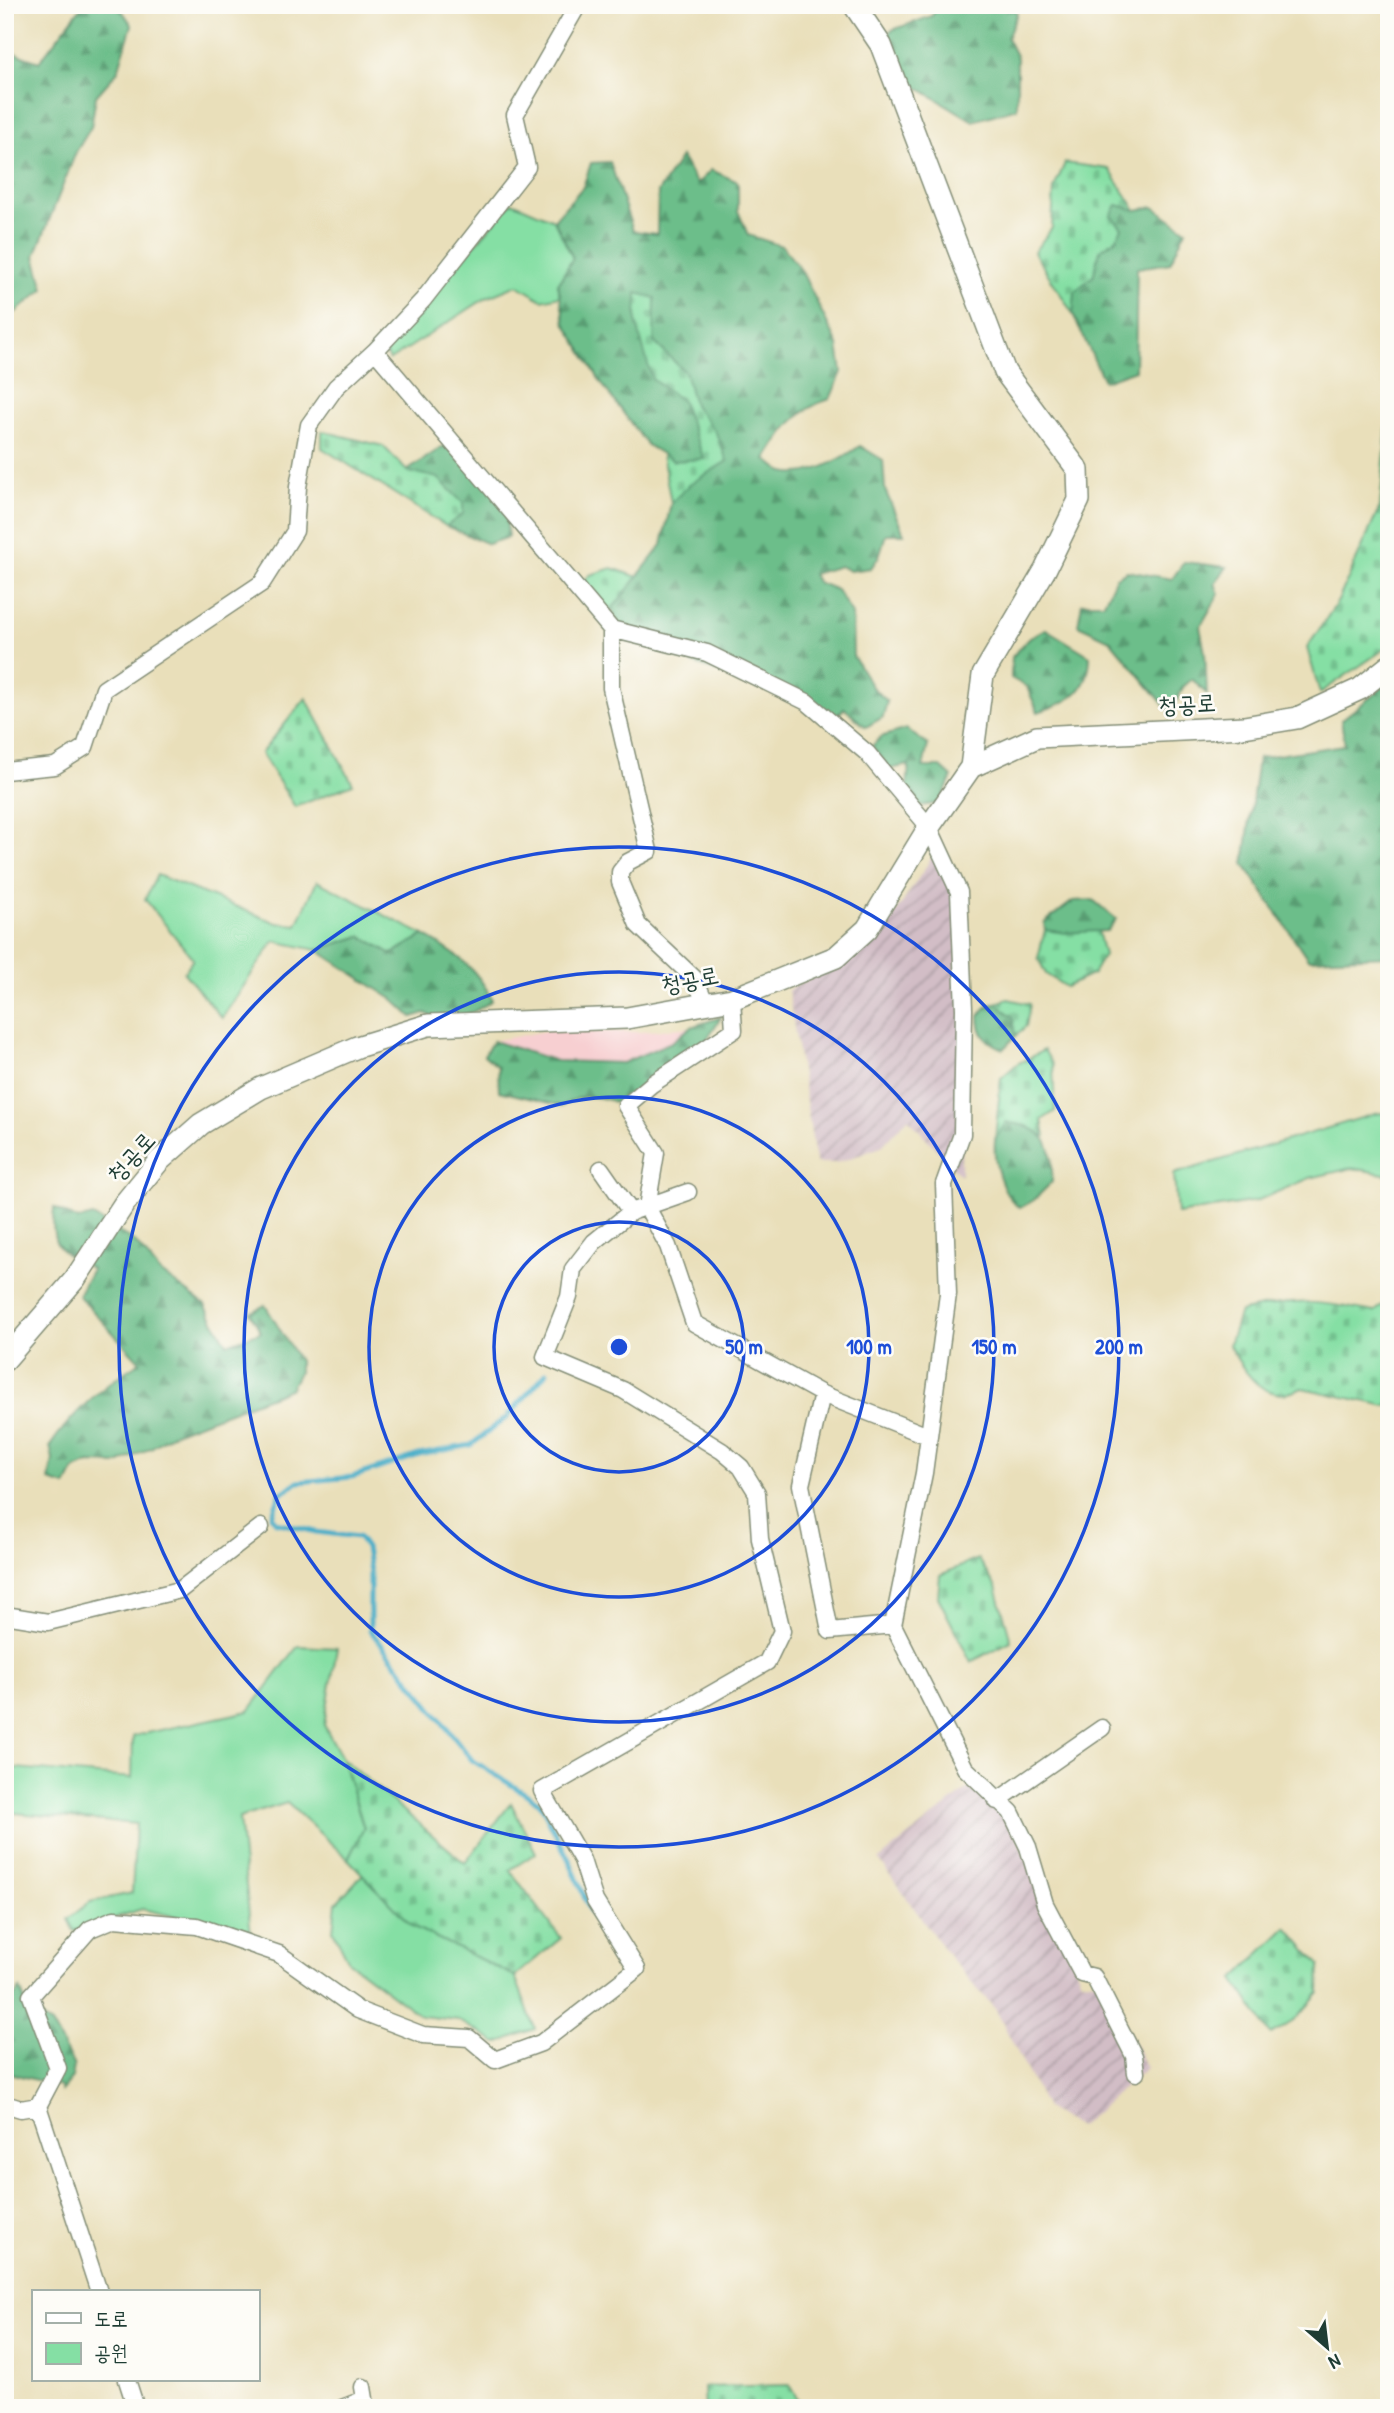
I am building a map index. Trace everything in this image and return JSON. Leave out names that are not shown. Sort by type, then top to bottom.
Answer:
[{"type":"street","points":[[5,771],[55,766],[85,747],[103,689],[262,583],[295,531],[298,487],[309,425],[336,387],[375,351],[432,290],[527,167],[514,115],[578,5]]},
{"type":"street","points":[[854,5],[881,45],[1005,372],[1078,470],[1079,500],[1045,570],[983,675],[971,767]]},
{"type":"street","points":[[375,351],[611,629],[707,653],[807,702],[867,753],[929,827],[959,892],[964,1009],[962,1134],[944,1184],[948,1294],[928,1436],[893,1625],[965,1768],[1011,1812],[1028,1847],[1045,1904],[1082,1974],[1094,1977],[1135,2056],[1136,2073]]},
{"type":"street","points":[[611,629],[611,688],[649,851],[628,862],[620,872],[620,882],[638,925],[695,979],[706,1004]]},
{"type":"street","name":"청공로","points":[[5,1360],[75,1279],[124,1204],[159,1161],[201,1124],[261,1088],[357,1047],[428,1025],[627,1018],[732,999],[836,957],[867,929],[929,827],[971,767],[1037,737],[1244,727],[1297,718],[1360,689],[1389,666]]},
{"type":"street","points":[[639,1210],[656,1153],[626,1106],[652,1084],[734,1030],[732,999]]},
{"type":"street","points":[[601,1169],[668,1246],[694,1323],[822,1394],[928,1436]]},
{"type":"street","points":[[98,2290],[38,2106],[58,2068],[31,1996],[90,1929],[114,1919],[197,1926],[279,1954],[359,2010],[423,2035],[469,2038],[495,2060],[541,2043],[637,1969],[595,1901],[582,1860],[542,1791],[767,1662],[782,1630],[760,1538],[757,1493],[741,1466],[722,1451],[623,1390],[545,1357],[569,1297],[573,1269],[594,1242],[639,1210],[688,1192]]},
{"type":"street","points":[[822,1394],[801,1485],[830,1631],[893,1625]]},
{"type":"street","points":[[5,1615],[48,1622],[180,1590],[261,1527]]},
{"type":"street","points":[[997,1801],[1102,1727]]},
{"type":"street","points":[[5,2104],[21,2109],[38,2106]]},
{"type":"street","points":[[128,2382],[136,2408]]},
{"type":"street","points":[[342,2408],[365,2399],[363,2387]]},
{"type":"shaded area","points":[[934,854],[963,894],[961,1176],[908,1118],[881,1147],[836,1163],[816,1163],[788,990],[851,958],[892,919]]},
{"type":"shaded area","points":[[691,1027],[672,1042],[623,1063],[556,1061],[493,1041],[545,1031],[641,1032]]},
{"type":"shaded area","points":[[971,1786],[1009,1819],[1081,1980],[1104,1981],[1146,2068],[1079,2127],[1046,2108],[996,2010],[951,1959],[879,1860]]},
{"type":"green space","points":[[83,5],[118,5],[132,25],[118,71],[96,96],[91,127],[76,152],[35,256],[44,289],[5,321],[5,50],[39,62]]},
{"type":"green space","points":[[938,5],[1015,5],[1017,14],[1007,38],[1017,58],[1017,108],[973,121],[904,79],[887,35],[892,30],[932,16]]},
{"type":"green space","points":[[681,157],[697,184],[711,170],[738,182],[738,211],[748,235],[782,246],[801,270],[838,345],[842,372],[830,399],[809,408],[792,422],[766,459],[784,472],[804,472],[824,466],[860,446],[883,460],[885,490],[904,534],[886,534],[879,556],[871,568],[850,571],[840,566],[813,574],[817,582],[837,590],[852,614],[853,656],[872,687],[887,701],[883,717],[866,727],[844,708],[835,719],[804,695],[737,678],[623,639],[612,609],[662,545],[671,503],[690,484],[727,461],[716,433],[694,405],[685,372],[654,342],[652,379],[682,401],[704,459],[674,461],[647,445],[602,384],[565,323],[558,284],[573,258],[554,220],[583,187],[591,163],[610,162],[633,231],[657,234],[658,192]]},
{"type":"green space","points":[[1065,163],[1109,169],[1136,210],[1117,205],[1111,215],[1122,228],[1116,239],[1100,250],[1093,276],[1075,291],[1073,314],[1034,252],[1052,228],[1054,188]]},
{"type":"green space","points":[[512,202],[554,220],[573,258],[558,284],[560,296],[542,300],[517,285],[486,298],[390,360],[383,350]]},
{"type":"green space","points":[[1117,204],[1136,210],[1154,207],[1186,230],[1170,263],[1137,268],[1135,370],[1104,381],[1073,314],[1075,291],[1093,276],[1100,250],[1116,239],[1111,215]]},
{"type":"green space","points":[[637,293],[655,298],[654,342],[685,372],[694,405],[716,433],[727,461],[690,484],[671,503],[662,454],[674,461],[704,459],[682,401],[652,379],[636,322]]},
{"type":"green space","points":[[1387,426],[1389,646],[1320,693],[1307,648],[1338,601],[1380,507]]},
{"type":"green space","points":[[322,431],[383,446],[407,471],[438,478],[463,503],[463,514],[446,526],[322,448]]},
{"type":"green space","points":[[445,445],[480,467],[506,514],[508,537],[488,544],[446,526],[462,514],[407,471]]},
{"type":"green space","points":[[1184,562],[1227,567],[1215,583],[1219,594],[1200,627],[1205,653],[1207,694],[1192,679],[1183,687],[1171,713],[1110,640],[1078,625],[1082,603],[1104,603],[1116,577],[1127,571],[1172,579]]},
{"type":"green space","points":[[612,568],[638,577],[612,609],[604,613],[580,585],[590,575]]},
{"type":"green space","points":[[1046,629],[1090,656],[1089,669],[1076,694],[1038,712],[1027,687],[1011,678],[1012,657],[1030,637]]},
{"type":"green space","points":[[1389,683],[1389,956],[1308,959],[1244,864],[1258,758],[1345,745],[1341,720]]},
{"type":"green space","points":[[306,698],[353,784],[295,807],[261,753]]},
{"type":"green space","points":[[906,729],[928,745],[923,767],[941,767],[952,777],[940,803],[920,806],[907,787],[909,765],[890,769],[872,746],[881,737]]},
{"type":"green space","points":[[157,875],[277,923],[297,925],[317,881],[424,935],[392,954],[361,936],[317,950],[274,941],[222,1018],[184,973],[193,959],[145,899]]},
{"type":"green space","points":[[1093,900],[1116,919],[1107,931],[1065,933],[1045,930],[1044,923],[1073,901]]},
{"type":"green space","points":[[1045,930],[1065,933],[1098,931],[1104,955],[1093,974],[1066,987],[1046,974],[1038,958]]},
{"type":"green space","points":[[424,935],[472,969],[492,1000],[460,1017],[442,1018],[425,1013],[412,1017],[394,1000],[317,950],[361,936],[392,954]]},
{"type":"green space","points":[[1008,999],[1030,1004],[1026,1026],[1016,1036],[1013,1017],[996,1003]]},
{"type":"green space","points":[[996,1003],[1013,1017],[1016,1036],[1003,1049],[985,1037],[979,1022],[979,1016],[986,1007]]},
{"type":"green space","points":[[721,1017],[707,1039],[620,1104],[584,1097],[562,1106],[499,1091],[498,1067],[484,1055],[493,1041],[556,1061],[623,1063],[672,1042],[691,1027]]},
{"type":"green space","points":[[1044,1050],[1053,1065],[1055,1111],[1042,1120],[1045,1136],[1027,1126],[1006,1122],[995,1140],[1001,1078],[1017,1064]]},
{"type":"green space","points":[[1378,1113],[1389,1114],[1389,1175],[1352,1168],[1310,1178],[1256,1201],[1177,1214],[1174,1174]]},
{"type":"green space","points":[[1006,1121],[1039,1133],[1049,1147],[1051,1156],[1052,1182],[1034,1200],[1020,1208],[1008,1196],[996,1159],[996,1139]]},
{"type":"green space","points":[[54,1208],[78,1220],[93,1216],[135,1242],[160,1272],[205,1305],[227,1344],[261,1332],[250,1313],[265,1305],[299,1361],[299,1372],[290,1389],[174,1433],[118,1464],[89,1463],[74,1470],[66,1486],[49,1481],[53,1459],[50,1446],[59,1434],[90,1400],[140,1362],[78,1295],[92,1269],[64,1252],[55,1240]]},
{"type":"green space","points":[[1389,1271],[1389,1403],[1386,1406],[1302,1388],[1289,1393],[1267,1390],[1242,1367],[1229,1345],[1240,1312],[1276,1305],[1307,1303],[1338,1305],[1374,1312],[1384,1304]]},
{"type":"green space","points":[[978,1559],[996,1587],[1011,1641],[971,1662],[938,1597],[940,1575]]},
{"type":"green space","points":[[298,1646],[337,1648],[324,1725],[342,1758],[364,1829],[348,1859],[287,1803],[239,1818],[251,1934],[142,1909],[74,1931],[68,1919],[90,1902],[132,1893],[136,1824],[5,1812],[5,1767],[132,1778],[133,1736],[249,1711]]},
{"type":"green space","points":[[342,1758],[465,1863],[511,1803],[536,1853],[510,1870],[561,1938],[515,1976],[412,1926],[348,1859],[364,1828]]},
{"type":"green space","points":[[363,1874],[412,1926],[515,1976],[535,2029],[497,2043],[458,2020],[421,2016],[349,1962],[333,1930],[336,1903]]},
{"type":"green space","points":[[1287,1927],[1320,1965],[1319,1993],[1295,2020],[1271,2035],[1234,1979]]},
{"type":"green space","points":[[20,1989],[29,2011],[51,2024],[74,2066],[72,2078],[61,2091],[59,2086],[5,2072],[5,2008]]},
{"type":"green space","points":[[789,2385],[803,2408],[705,2408],[704,2387]]},
{"type":"waterway","points":[[547,1372],[507,1417],[471,1445],[419,1455],[352,1477],[298,1482],[280,1494],[272,1516],[276,1522],[316,1532],[358,1537],[366,1548],[370,1572],[370,1630],[472,1760],[540,1803],[571,1864],[590,1911],[615,1952]]}]
